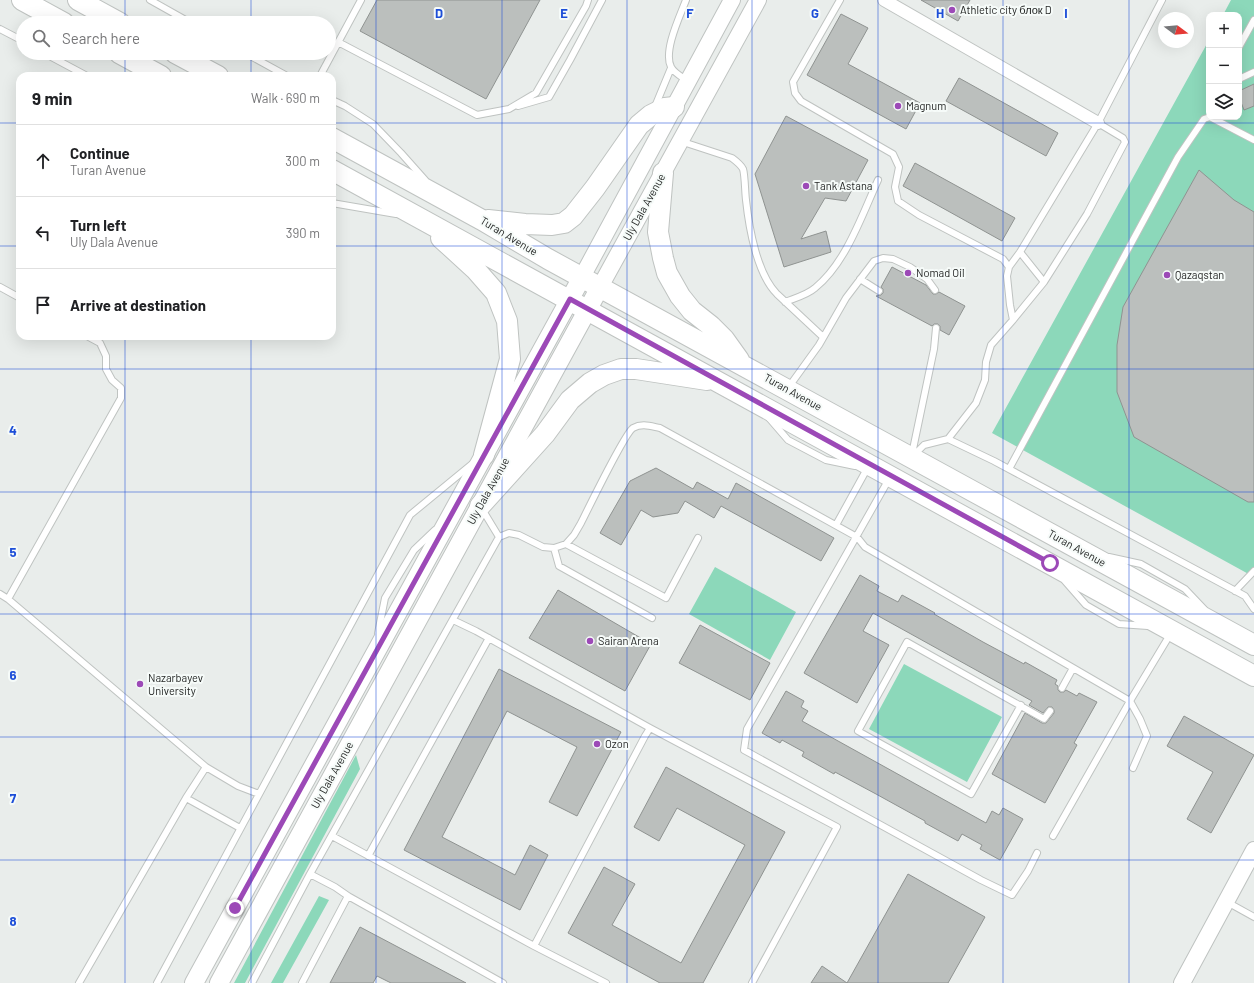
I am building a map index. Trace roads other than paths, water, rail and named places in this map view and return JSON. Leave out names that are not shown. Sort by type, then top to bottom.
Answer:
[{"type":"main road","points":[[22,0],[51,16]]},
{"type":"main road","points":[[78,0],[107,16]]},
{"type":"main road","points":[[132,60],[154,72]]},
{"type":"main road","points":[[188,60],[211,72]]},
{"type":"main road","points":[[482,220],[552,225],[564,223],[573,216],[639,125],[651,115],[666,108],[674,107]]},
{"type":"main road","name":"Turan Avenue","points":[[336,140],[482,220],[548,259],[1254,645]]},
{"type":"main road","points":[[336,172],[570,299],[1254,676]]},
{"type":"main road","points":[[663,173],[658,232],[667,273],[680,296],[692,311],[711,326],[724,339],[743,365]]},
{"type":"main road","points":[[420,217],[475,269],[496,293],[507,321],[510,359],[484,455]]},
{"type":"main road","name":"Uly Dala Avenue","points":[[194,983],[582,277]]},
{"type":"main road","name":"Uly Dala Avenue","points":[[218,983],[600,287]]},
{"type":"main road","points":[[480,506],[545,434],[570,400],[590,383],[604,375],[621,369],[719,381]]},
{"type":"main road","points":[[1236,666],[1254,691]]},
{"type":"street","name":"Uly Dala Avenue","points":[[582,277],[732,0]]},
{"type":"street","name":"Uly Dala Avenue","points":[[600,287],[758,0]]},
{"type":"street","points":[[884,0],[1098,123]]},
{"type":"street","points":[[1182,983],[1254,850]]},
{"type":"lane","points":[[150,0],[179,16]]},
{"type":"lane","points":[[336,46],[361,0]]},
{"type":"lane","points":[[509,109],[536,93],[588,0]]},
{"type":"lane","points":[[338,42],[476,114],[509,109],[549,97],[602,0]]},
{"type":"lane","points":[[686,0],[674,31],[670,47],[669,60],[671,68],[688,82]]},
{"type":"lane","points":[[840,0],[793,82],[795,93],[801,101],[893,154],[899,167],[895,186],[898,201],[920,215],[1003,259],[1010,267]]},
{"type":"lane","points":[[1013,320],[1007,276],[1010,267],[1098,123],[1162,0]]},
{"type":"lane","points":[[1242,42],[1254,20]]},
{"type":"lane","points":[[0,29],[16,37]]},
{"type":"lane","points":[[57,60],[79,72]]},
{"type":"lane","points":[[258,60],[280,72]]},
{"type":"lane","points":[[322,72],[328,60]]},
{"type":"lane","points":[[651,115],[671,68]]},
{"type":"lane","points":[[1242,78],[1254,72]]},
{"type":"lane","points":[[336,102],[373,124],[404,156],[438,196]]},
{"type":"lane","points":[[1009,469],[1178,158],[1204,119],[1206,118]]},
{"type":"lane","points":[[1216,120],[1254,140]]},
{"type":"lane","points":[[911,457],[924,445],[948,439],[976,403],[985,380],[986,362],[991,346],[1044,282],[1087,214],[1125,142],[1123,138],[1098,123]]},
{"type":"lane","points":[[680,141],[732,158],[739,164],[743,170],[747,212],[759,262],[771,288],[823,337]]},
{"type":"lane","points":[[785,302],[815,288],[833,268],[845,252],[878,180]]},
{"type":"lane","points":[[336,204],[420,217]]},
{"type":"lane","points":[[1020,252],[1044,282]]},
{"type":"lane","points":[[788,390],[823,337],[846,298],[874,261],[883,258],[894,259],[910,267],[927,279],[935,290]]},
{"type":"lane","points":[[860,279],[879,291]]},
{"type":"lane","points":[[0,287],[16,296]]},
{"type":"lane","points":[[911,457],[934,349],[936,328]]},
{"type":"lane","points":[[8,599],[121,398],[121,388],[112,380],[106,369],[106,356],[100,343],[94,340]]},
{"type":"lane","points":[[252,983],[310,874],[498,537],[508,533],[519,535],[544,547],[554,548],[566,544],[574,535],[581,523],[622,444],[632,429],[642,425],[660,428],[836,525],[857,537],[866,547],[1130,701],[1140,719],[1146,736],[1133,768]]},
{"type":"lane","points":[[948,439],[1009,469],[1245,596],[1254,609]]},
{"type":"lane","points":[[157,983],[410,515],[484,455]]},
{"type":"lane","points":[[836,525],[878,470]]},
{"type":"lane","points":[[878,470],[857,537],[747,729],[744,750],[981,880],[1012,895],[1028,871],[1037,853]]},
{"type":"lane","points":[[480,506],[498,537]]},
{"type":"lane","points":[[566,544],[666,598],[698,538]]},
{"type":"lane","points":[[554,548],[558,566],[652,618]]},
{"type":"lane","points":[[1235,591],[1254,571]]},
{"type":"lane","points":[[0,594],[8,599],[206,767],[238,786],[259,794]]},
{"type":"lane","points":[[453,620],[837,828],[752,983]]},
{"type":"lane","points":[[1054,836],[1170,629]]},
{"type":"lane","points":[[368,856],[488,638]]},
{"type":"lane","points":[[1021,705],[971,794],[858,731],[907,642],[1021,705],[1044,719],[1050,711]]},
{"type":"lane","points":[[1062,688],[1072,668]]},
{"type":"lane","points":[[534,946],[650,728]]},
{"type":"lane","points":[[80,983],[186,798],[206,767]]},
{"type":"lane","points":[[186,798],[240,828]]},
{"type":"lane","points":[[332,836],[534,946],[606,983]]},
{"type":"lane","points":[[1237,882],[1254,864]]},
{"type":"lane","points":[[310,874],[503,983]]},
{"type":"lane","points":[[302,983],[348,896]]},
{"type":"lane","points":[[1226,902],[1254,916]]},
{"type":"place","name":"Athletic city блок D","points":[[952,10]]},
{"type":"place","name":"Magnum","points":[[898,106]]},
{"type":"place","name":"Tank Astana","points":[[806,186]]},
{"type":"place","name":"Nomad Oil","points":[[908,273]]},
{"type":"place","name":"Qazaqstan","points":[[1167,275]]},
{"type":"place","name":"Sairan Arena","points":[[590,641]]},
{"type":"place","name":"Nazarbayev University","points":[[140,684]]},
{"type":"place","name":"Ozon","points":[[597,744]]}]
